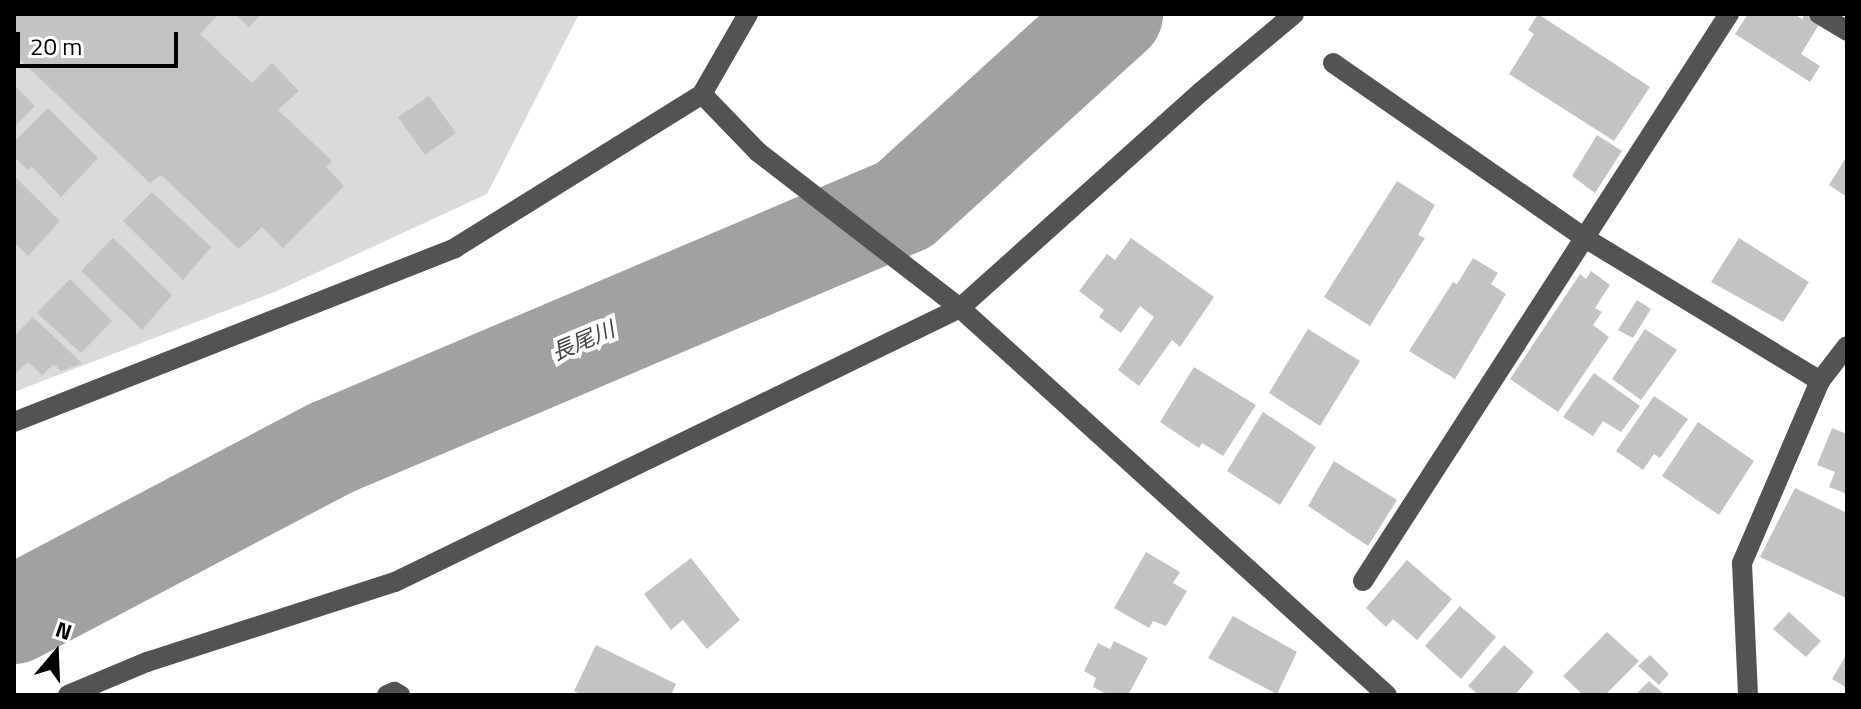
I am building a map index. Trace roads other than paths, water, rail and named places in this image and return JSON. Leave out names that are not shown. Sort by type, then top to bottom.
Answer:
[{"type":"street","points":[[14,422],[455,248],[702,94],[748,14]]},
{"type":"street","points":[[68,695],[147,662],[395,582],[960,308],[1202,91],[1294,14]]},
{"type":"street","points":[[1363,581],[1729,14]]},
{"type":"street","points":[[1819,14],[1847,31]]},
{"type":"street","points":[[1333,63],[1585,238],[1820,381]]},
{"type":"street","points":[[702,94],[758,152],[960,308],[1387,695]]},
{"type":"street","points":[[1748,695],[1742,563],[1820,381],[1847,346]]},
{"type":"street","points":[[387,695],[394,692],[400,695]]},
{"type":"waterway","name":"長尾川","points":[[14,615],[331,448],[904,205],[1114,14]]}]
